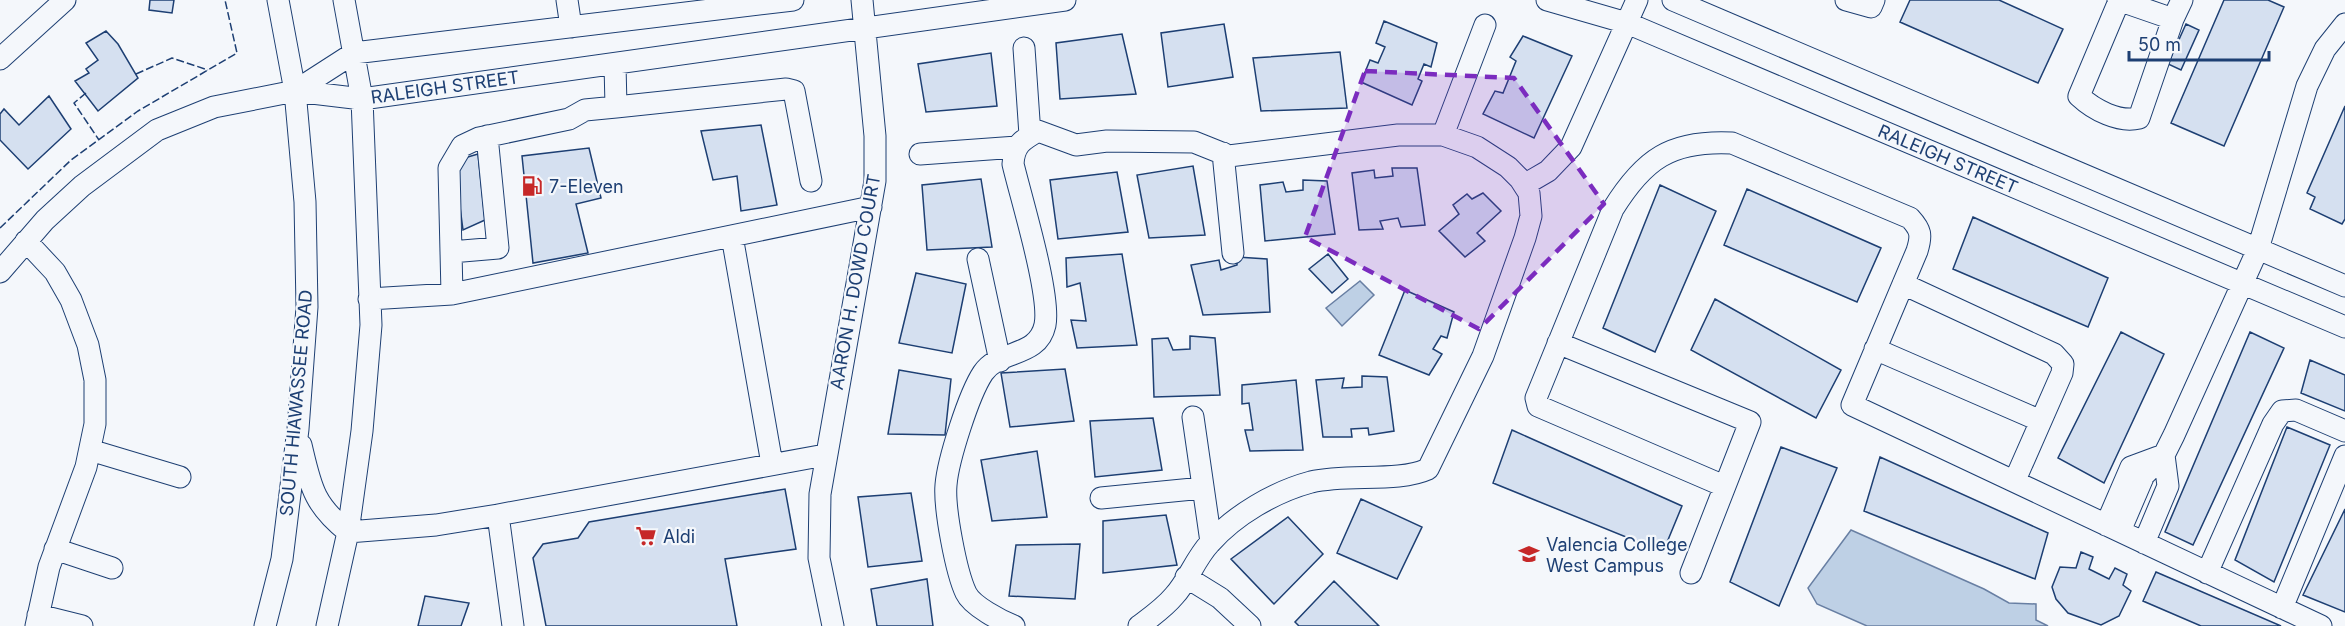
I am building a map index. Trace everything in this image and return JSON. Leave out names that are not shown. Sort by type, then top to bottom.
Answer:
[{"type":"street","points":[[0,60],[64,0]]},
{"type":"street","name":"SOUTH HIAWASSEE ROAD","points":[[265,626],[282,559],[298,429],[307,307],[305,202],[295,91],[278,0]]},
{"type":"street","points":[[327,626],[348,532],[362,431],[370,325],[362,99],[344,0]]},
{"type":"street","points":[[567,0],[571,27]]},
{"type":"street","points":[[0,272],[26,241],[82,186],[158,130],[214,107],[295,91],[354,53],[793,0]]},
{"type":"street","name":"AARON H. DOWD COURT","points":[[833,626],[819,558],[819,504],[825,455],[875,181],[875,136],[862,0]]},
{"type":"street","name":"RALEIGH STREET","points":[[295,91],[362,99],[1065,0]]},
{"type":"street","name":"RALEIGH STREET","points":[[1547,0],[1627,23],[2345,327]]},
{"type":"street","points":[[1524,185],[1548,171],[1571,147],[1637,0]]},
{"type":"street","points":[[1673,0],[2345,286]]},
{"type":"street","points":[[1846,0],[1871,8],[1874,0]]},
{"type":"street","points":[[2173,20],[2118,0],[2079,96],[2088,104],[2127,121],[2139,118],[2182,0]]},
{"type":"street","points":[[2113,528],[2144,475],[2164,455],[2258,249],[2307,86],[2325,50],[2345,24]]},
{"type":"street","points":[[1443,135],[1485,25]]},
{"type":"street","points":[[1024,48],[1024,141]]},
{"type":"street","points":[[615,64],[616,107]]},
{"type":"street","points":[[452,294],[449,168],[462,146],[487,136],[569,119],[585,110],[786,89],[794,91],[811,181]]},
{"type":"street","points":[[1014,626],[999,620],[966,595],[952,538],[946,486],[966,410],[984,371],[1033,346],[1041,338],[1046,323],[1043,287],[1013,164],[1014,151],[1024,141],[1038,131],[1076,145],[1107,141],[1194,142],[1229,156],[1398,135],[1443,135],[1478,147],[1508,167],[1529,193],[1531,216],[1484,356],[1428,470],[1413,476],[1348,476],[1310,482],[1260,503],[1211,542],[1175,596],[1139,626]]},
{"type":"street","points":[[451,252],[498,248],[487,136]]},
{"type":"street","points":[[920,154],[1024,141]]},
{"type":"street","points":[[1725,486],[1538,406],[1536,398],[1613,209],[1630,182],[1651,161],[1686,146],[1711,142],[1732,143],[1910,218],[1920,229],[1921,238],[1852,405],[2321,626]]},
{"type":"street","points":[[1223,153],[1233,253]]},
{"type":"street","points":[[369,298],[452,294],[871,207]]},
{"type":"street","points":[[732,236],[772,464]]},
{"type":"street","points":[[26,241],[55,272],[71,300],[88,345],[96,380],[95,423],[90,450],[56,549],[37,621],[82,626]]},
{"type":"street","points":[[978,260],[1000,361]]},
{"type":"street","points":[[1903,284],[2054,354],[2062,364],[2062,373],[2015,480]]},
{"type":"street","points":[[1558,343],[1750,422],[1691,573]]},
{"type":"street","points":[[1875,350],[2041,421]]},
{"type":"street","points":[[2207,573],[2273,424],[2282,411],[2296,410],[2345,430]]},
{"type":"street","points":[[1193,417],[1211,542]]},
{"type":"street","points":[[298,429],[311,488],[326,515],[348,532],[436,525],[498,515],[825,455]]},
{"type":"street","points":[[90,450],[180,477]]},
{"type":"street","points":[[2144,543],[2168,486],[2164,455]]},
{"type":"street","points":[[2282,608],[2345,456]]},
{"type":"street","points":[[1101,498],[1203,488]]},
{"type":"street","points":[[498,515],[513,626]]},
{"type":"street","points":[[56,549],[112,568]]},
{"type":"street","points":[[1186,577],[1220,598],[1250,626]]},
{"type":"highlighted area","points":[[1365,71],[1514,78],[1604,204],[1479,329],[1305,237]]},
{"type":"water","points":[[1360,281],[1374,295],[1342,326],[1326,308]]},
{"type":"water","points":[[1851,530],[1984,589],[2009,603],[2036,604],[2036,620],[2048,626],[1867,626],[1817,604],[1808,588]]},
{"type":"building","points":[[150,0],[174,0],[172,13],[149,10]]},
{"type":"building","points":[[1910,0],[1999,0],[2063,29],[2038,83],[1900,22]]},
{"type":"building","points":[[2224,0],[2268,0],[2284,7],[2224,146],[2171,123]]},
{"type":"building","points":[[1384,21],[1437,43],[1431,67],[1424,64],[1418,79],[1422,81],[1412,105],[1361,82],[1370,60],[1378,63],[1385,47],[1376,43]]},
{"type":"building","points":[[1224,24],[1233,77],[1168,87],[1161,33]]},
{"type":"building","points":[[2186,24],[2199,30],[2181,70],[2168,64]]},
{"type":"building","points":[[106,31],[118,44],[138,78],[98,111],[75,81],[89,73],[86,69],[98,60],[86,43]]},
{"type":"building","points":[[1122,34],[1136,94],[1060,99],[1056,43]]},
{"type":"building","points":[[1523,36],[1572,56],[1534,138],[1483,114],[1495,91],[1503,93],[1516,61],[1510,57]]},
{"type":"building","points":[[1340,52],[1347,108],[1261,111],[1253,58]]},
{"type":"building","points":[[991,53],[997,106],[926,112],[918,64]]},
{"type":"building","points":[[49,96],[71,129],[28,169],[0,140],[0,114],[4,109],[19,125]]},
{"type":"building","points":[[2345,106],[2345,219],[2342,224],[2310,209],[2315,197],[2307,193]]},
{"type":"building","points":[[761,125],[777,205],[741,211],[737,176],[713,180],[701,131]]},
{"type":"building","points":[[589,148],[601,198],[576,204],[588,253],[533,263],[522,156]]},
{"type":"building","points":[[478,154],[485,220],[463,230],[454,161]]},
{"type":"building","points":[[1193,166],[1205,235],[1149,238],[1137,175]]},
{"type":"building","points":[[1392,168],[1417,168],[1425,225],[1401,227],[1398,218],[1380,221],[1383,229],[1359,230],[1352,173],[1374,170],[1375,178],[1393,176]]},
{"type":"building","points":[[1117,172],[1128,232],[1058,239],[1050,180]]},
{"type":"building","points":[[981,179],[992,247],[927,250],[922,185]]},
{"type":"building","points":[[1303,180],[1327,181],[1335,234],[1265,241],[1260,185],[1283,182],[1286,192],[1303,190]]},
{"type":"building","points":[[1660,185],[1716,211],[1655,352],[1603,328]]},
{"type":"building","points":[[1747,189],[1881,248],[1857,302],[1724,245]]},
{"type":"building","points":[[1483,193],[1501,211],[1477,233],[1485,241],[1465,257],[1439,231],[1459,214],[1453,205],[1467,194],[1472,199]]},
{"type":"building","points":[[1973,217],[2108,278],[2088,327],[1953,269]]},
{"type":"building","points":[[1122,254],[1137,345],[1077,348],[1071,320],[1086,321],[1080,283],[1067,287],[1066,258]]},
{"type":"building","points":[[1328,254],[1348,279],[1332,293],[1309,269]]},
{"type":"building","points":[[1237,257],[1267,259],[1270,312],[1203,315],[1191,265],[1219,260],[1221,270],[1237,265]]},
{"type":"building","points":[[916,273],[966,284],[952,353],[899,343]]},
{"type":"building","points":[[1405,290],[1454,312],[1447,338],[1441,336],[1433,349],[1442,354],[1429,375],[1379,355]]},
{"type":"building","points":[[1715,299],[1841,370],[1816,418],[1691,350]]},
{"type":"building","points":[[2121,332],[2164,354],[2104,483],[2058,458]]},
{"type":"building","points":[[2250,332],[2284,348],[2193,545],[2165,532]]},
{"type":"building","points":[[1190,336],[1215,338],[1220,395],[1154,397],[1152,339],[1168,338],[1173,350],[1190,349]]},
{"type":"building","points":[[2310,360],[2345,375],[2345,411],[2301,393]]},
{"type":"building","points":[[1065,369],[1074,421],[1010,427],[1001,373]]},
{"type":"building","points":[[899,370],[951,379],[945,435],[888,434]]},
{"type":"building","points":[[1362,376],[1387,377],[1394,431],[1369,435],[1368,428],[1351,429],[1352,437],[1323,437],[1316,380],[1344,378],[1342,388],[1362,387]]},
{"type":"building","points":[[1296,380],[1303,450],[1250,451],[1245,430],[1253,430],[1249,403],[1242,404],[1242,385]]},
{"type":"building","points":[[1153,418],[1162,470],[1095,477],[1090,421]]},
{"type":"building","points":[[2287,427],[2330,445],[2274,582],[2235,560]]},
{"type":"building","points":[[1512,430],[1682,506],[1663,552],[1493,483]]},
{"type":"building","points":[[1781,447],[1837,468],[1779,606],[1730,582]]},
{"type":"building","points":[[1037,451],[1047,517],[992,521],[981,460]]},
{"type":"building","points":[[1880,457],[2048,533],[2035,579],[1864,511]]},
{"type":"building","points":[[785,489],[796,549],[725,559],[737,626],[546,626],[533,558],[543,544],[578,538],[589,522]]},
{"type":"building","points":[[911,493],[922,561],[868,567],[858,497]]},
{"type":"building","points":[[1361,499],[1422,527],[1397,579],[1337,553]]},
{"type":"building","points":[[2345,509],[2345,612],[2303,595]]},
{"type":"building","points":[[1166,515],[1177,565],[1103,573],[1103,521]]},
{"type":"building","points":[[1288,517],[1323,554],[1274,604],[1231,559]]},
{"type":"building","points":[[1080,544],[1075,599],[1009,596],[1016,545]]},
{"type":"building","points":[[2081,552],[2093,557],[2089,569],[2109,579],[2115,568],[2127,574],[2123,585],[2131,591],[2119,616],[2101,625],[2068,613],[2056,599],[2052,587],[2060,567],[2076,568]]},
{"type":"building","points":[[2156,572],[2281,626],[2201,626],[2143,601]]},
{"type":"building","points":[[927,579],[933,626],[877,626],[871,589]]},
{"type":"building","points":[[1334,581],[1379,626],[1299,626],[1295,622]]},
{"type":"building","points":[[425,596],[469,603],[461,626],[418,626]]},
{"type":"fence","points":[[0,228],[71,160],[138,111],[237,53],[225,0]]},
{"type":"fence","points":[[136,74],[172,58],[208,70]]},
{"type":"fence","points":[[86,93],[74,103],[99,140]]},
{"type":"place","name":"7-Eleven","points":[[532,186]]},
{"type":"place","name":"Aldi","points":[[646,536]]},
{"type":"place","name":"Valencia College West Campus","points":[[1529,554]]}]
